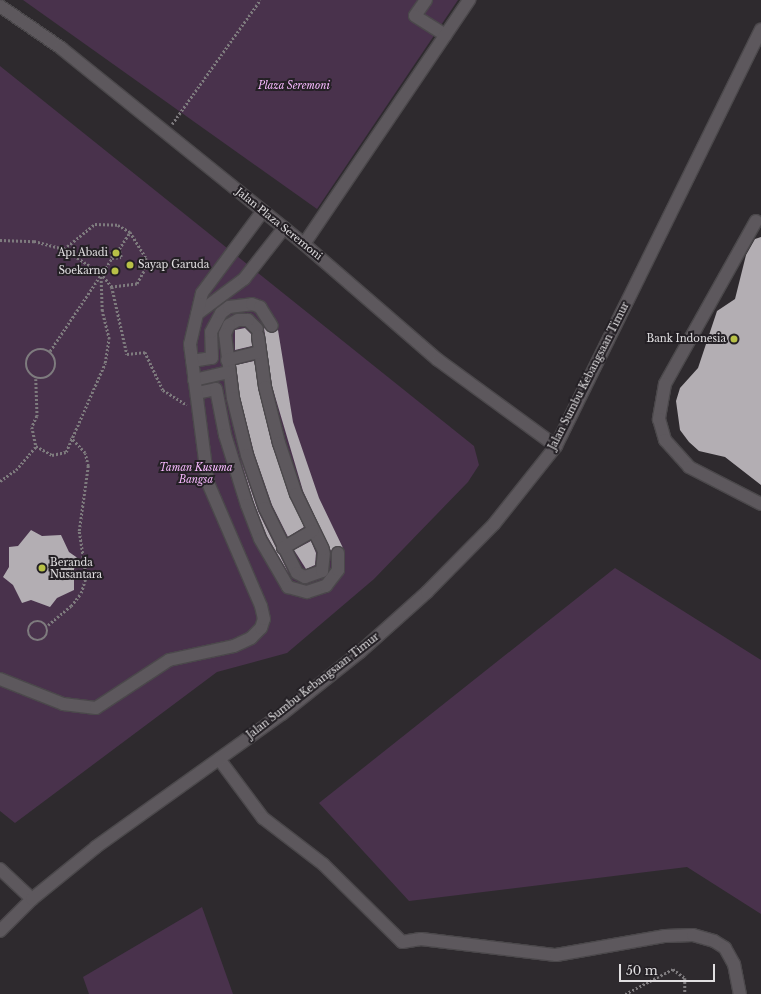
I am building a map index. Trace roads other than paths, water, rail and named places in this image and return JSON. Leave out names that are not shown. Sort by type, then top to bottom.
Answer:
[{"type":"street","points":[[426,0],[415,16],[445,35]]},
{"type":"street","points":[[304,244],[469,0]]},
{"type":"street","name":"Jalan Plaza Seremoni","points":[[0,6],[61,48],[304,244],[438,360],[556,446]]},
{"type":"street","name":"Jalan Sumbu Kebangsaan Timur","points":[[0,931],[32,899],[96,846],[219,759],[360,652],[427,592],[494,524],[556,446],[761,30]]},
{"type":"street","points":[[0,679],[63,704],[96,708],[169,660],[234,646],[251,638],[261,628],[264,619],[261,606],[208,483],[190,344],[202,293],[263,211]]},
{"type":"street","points":[[756,221],[666,384],[659,419],[665,440],[689,467],[761,504]]},
{"type":"street","points":[[197,314],[234,286],[284,228]]},
{"type":"street","points":[[217,273],[234,286]]},
{"type":"street","points":[[192,361],[212,358],[211,332],[221,313],[229,307],[252,304],[260,307],[272,326]]},
{"type":"street","points":[[238,320],[248,320],[258,333],[260,352],[279,443],[296,494],[324,551],[322,571],[305,578],[297,573],[283,548],[247,455],[228,366],[225,334],[229,325],[238,320]]},
{"type":"street","points":[[194,380],[260,352]]},
{"type":"street","points":[[198,398],[216,389],[225,435],[247,505],[260,539],[288,587],[307,592],[326,586],[338,570],[338,553]]},
{"type":"street","points":[[283,548],[313,531]]},
{"type":"street","points":[[219,759],[263,818],[323,864],[402,942],[421,939],[556,955],[665,936],[693,936],[714,941],[725,948],[734,964],[740,994]]},
{"type":"street","points":[[0,869],[32,899]]},
{"type":"place","name":"Api Abadi","points":[[116,253]]},
{"type":"place","name":"Sayap Garuda","points":[[130,265]]},
{"type":"place","name":"Soekarno","points":[[115,271]]},
{"type":"place","name":"Bank Indonesia","points":[[734,339]]},
{"type":"place","name":"Beranda Nusantara","points":[[42,568]]},
{"type":"park label","name":"Plaza Seremoni","points":[[294,86]]},
{"type":"park label","name":"Taman Kusuma Bangsa","points":[[196,472]]}]
